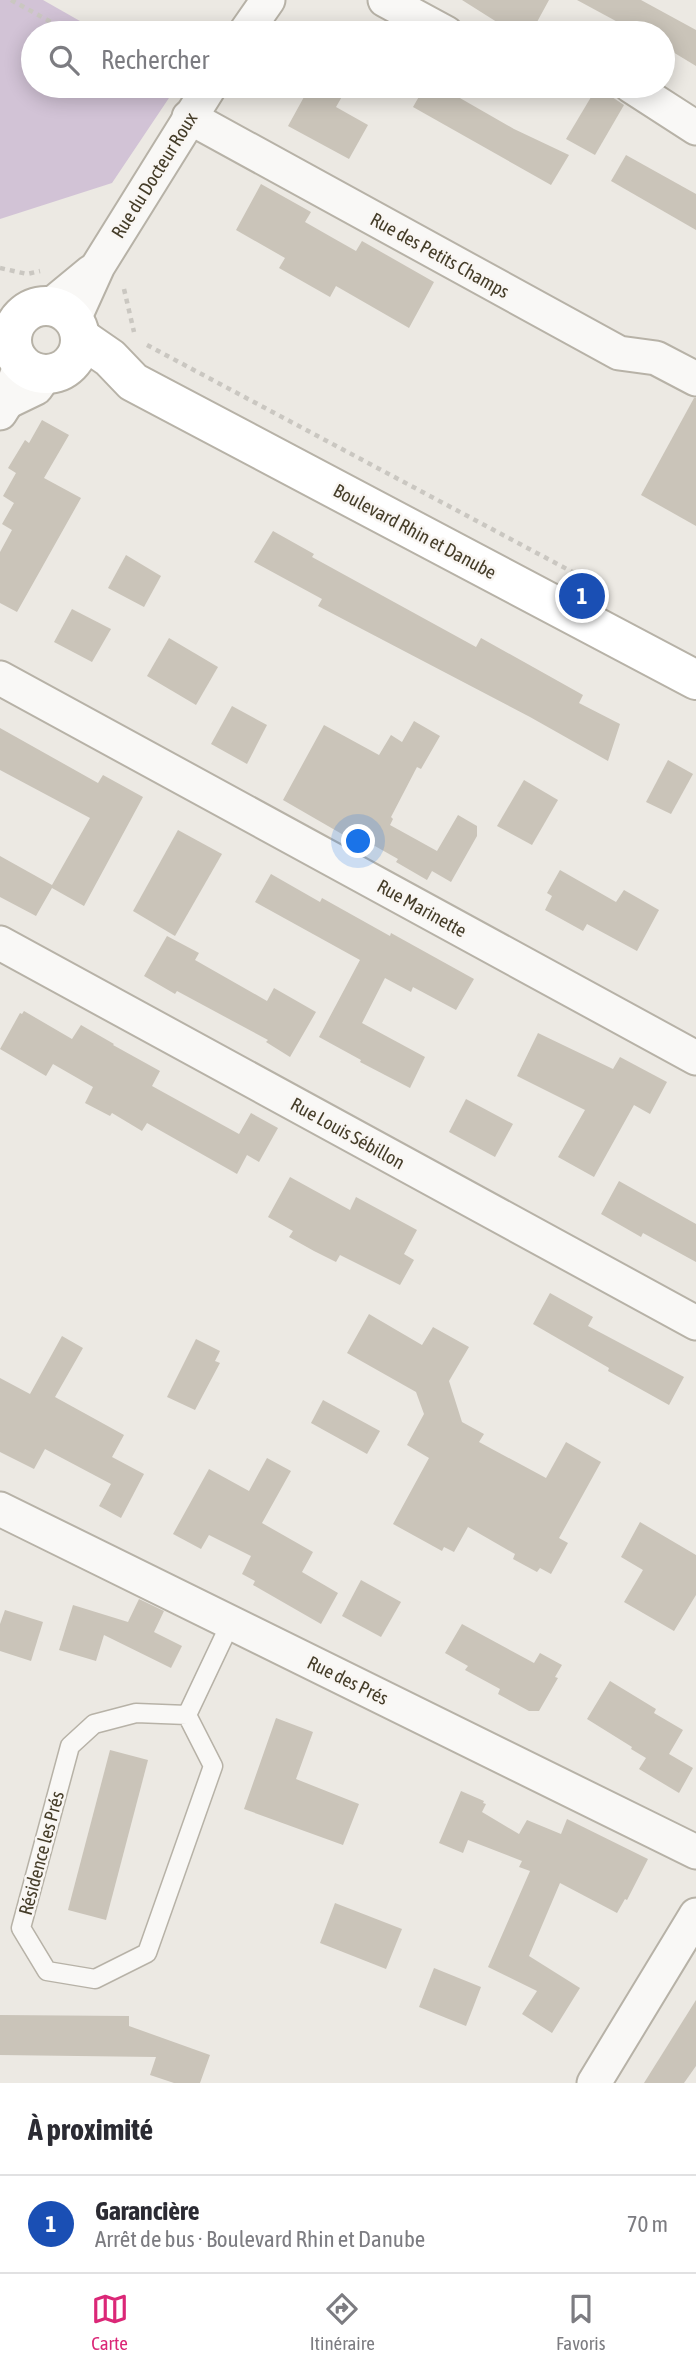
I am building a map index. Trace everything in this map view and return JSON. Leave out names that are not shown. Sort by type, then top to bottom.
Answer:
[{"type":"main road","name":"Boulevard Rhin et Danube","points":[[38,335],[99,378],[133,382],[696,680]]},
{"type":"street","points":[[254,21],[268,0]]},
{"type":"street","points":[[385,0],[424,21]]},
{"type":"street","name":"Rue du Docteur Roux","points":[[38,335],[110,274],[189,117],[202,98]]},
{"type":"street","points":[[650,98],[696,128]]},
{"type":"street","name":"Rue des Petits Champs","points":[[189,117],[618,353],[656,358],[696,379]]},
{"type":"street","points":[[3,408],[38,335]]},
{"type":"street","name":"Rue Marinette","points":[[0,678],[696,1058]]},
{"type":"street","name":"Rue Louis Sébillon","points":[[0,943],[696,1323]]},
{"type":"street","name":"Rue des Prés","points":[[0,1509],[696,1852]]},
{"type":"street","points":[[594,2083],[696,1915]]},
{"type":"lane","points":[[187,1715],[231,1622]]},
{"type":"lane","name":"Résidence les Prés","points":[[136,1713],[187,1715],[213,1766],[147,1953],[95,1979],[47,1971],[21,1928],[70,1746],[94,1724],[105,1721],[136,1713]]},
{"type":"path","points":[[11,0],[49,21]]},
{"type":"path","points":[[0,268],[27,274],[52,265]]},
{"type":"path","points":[[110,274],[134,336]]},
{"type":"path","points":[[141,341],[604,589]]},
{"type":"shaded area","points":[[0,0],[43,0],[80,21],[21,21],[21,98],[169,98],[112,183],[0,219]]},
{"type":"building","points":[[462,0],[549,0],[538,21],[495,21]]},
{"type":"building","points":[[577,0],[641,0],[696,30],[696,66],[675,53],[675,21],[616,21]]},
{"type":"building","points":[[303,98],[341,98],[336,107],[368,125],[349,159],[288,126]]},
{"type":"building","points":[[418,98],[460,98],[514,129],[569,155],[551,185],[413,107]]},
{"type":"building","points":[[590,98],[614,98],[624,105],[595,155],[566,139]]},
{"type":"building","points":[[626,155],[696,194],[696,230],[611,181]]},
{"type":"building","points":[[261,184],[311,212],[305,222],[333,238],[356,251],[362,241],[434,282],[409,328],[336,286],[330,297],[279,268],[285,258],[236,230]]},
{"type":"building","points":[[696,398],[696,526],[641,495]]},
{"type":"building","points":[[42,420],[69,435],[44,478],[81,498],[17,612],[0,603],[0,552],[12,530],[2,524],[14,503],[3,496],[16,473],[8,468],[25,440],[29,443]]},
{"type":"building","points":[[273,531],[314,554],[312,557],[476,647],[481,638],[583,695],[579,703],[620,724],[608,761],[318,606],[322,599],[254,562]]},
{"type":"building","points":[[126,555],[161,576],[144,607],[108,588]]},
{"type":"building","points":[[72,609],[111,629],[92,662],[54,642]]},
{"type":"building","points":[[169,638],[218,667],[196,705],[147,676]]},
{"type":"building","points":[[232,706],[267,725],[247,764],[211,744]]},
{"type":"building","points":[[414,721],[440,736],[421,769],[417,767],[391,817],[393,819],[390,825],[437,851],[458,815],[477,826],[477,836],[451,882],[432,871],[427,880],[396,862],[398,859],[350,832],[347,837],[283,800],[324,725],[379,755],[391,735],[402,742]]},
{"type":"building","points":[[0,728],[98,783],[103,775],[143,797],[84,906],[52,888],[36,916],[0,897],[0,856],[52,885],[90,818],[0,770]]},
{"type":"building","points":[[668,760],[693,774],[671,814],[646,802]]},
{"type":"building","points":[[524,780],[558,800],[532,845],[497,826]]},
{"type":"building","points":[[178,830],[222,854],[175,936],[133,911]]},
{"type":"building","points":[[560,870],[616,902],[624,890],[659,910],[637,951],[587,924],[583,931],[545,910],[552,896],[547,893]]},
{"type":"building","points":[[271,874],[320,902],[322,898],[390,936],[391,933],[474,979],[456,1010],[413,987],[411,992],[385,978],[362,1023],[425,1057],[410,1088],[319,1037],[360,960],[255,902]]},
{"type":"building","points":[[167,936],[199,953],[195,960],[267,1001],[274,988],[316,1012],[290,1057],[266,1042],[268,1040],[144,976]]},
{"type":"building","points":[[24,1011],[72,1039],[81,1025],[160,1071],[152,1086],[239,1134],[251,1113],[278,1128],[259,1162],[247,1155],[237,1174],[147,1123],[142,1131],[112,1113],[110,1116],[85,1103],[93,1087],[53,1064],[46,1076],[0,1049],[20,1013]]},
{"type":"building","points":[[538,1033],[613,1069],[620,1057],[667,1082],[650,1114],[634,1105],[594,1177],[558,1157],[585,1110],[517,1076]]},
{"type":"building","points":[[466,1099],[513,1124],[495,1157],[449,1132]]},
{"type":"building","points":[[290,1177],[350,1210],[356,1197],[417,1230],[404,1254],[414,1260],[400,1285],[340,1255],[336,1262],[314,1251],[289,1237],[293,1231],[268,1217]]},
{"type":"building","points":[[619,1181],[696,1224],[696,1262],[643,1233],[641,1237],[601,1214]]},
{"type":"building","points":[[550,1293],[593,1317],[588,1326],[684,1377],[669,1405],[533,1324]]},
{"type":"building","points":[[369,1314],[422,1345],[433,1327],[469,1347],[449,1381],[462,1422],[484,1434],[479,1442],[546,1478],[566,1442],[601,1462],[559,1538],[568,1543],[551,1574],[540,1568],[537,1572],[513,1559],[515,1554],[468,1527],[454,1552],[444,1547],[442,1551],[393,1524],[429,1458],[407,1445],[424,1414],[416,1392],[347,1353]]},
{"type":"building","points":[[62,1336],[83,1348],[55,1397],[124,1435],[112,1457],[144,1474],[121,1518],[99,1506],[111,1484],[45,1449],[34,1469],[0,1452],[0,1378],[30,1394]]},
{"type":"building","points":[[196,1339],[220,1351],[215,1361],[220,1363],[195,1410],[167,1397]]},
{"type":"building","points":[[323,1400],[380,1431],[367,1454],[311,1423]]},
{"type":"building","points":[[267,1458],[291,1471],[262,1523],[313,1552],[302,1572],[338,1593],[321,1624],[253,1585],[255,1581],[242,1574],[251,1556],[209,1535],[201,1549],[173,1534],[209,1469],[249,1491]]},
{"type":"building","points":[[640,1522],[696,1555],[696,1595],[674,1631],[624,1602],[643,1570],[621,1557]]},
{"type":"building","points":[[361,1580],[401,1602],[381,1637],[342,1616]]},
{"type":"building","points":[[139,1599],[164,1611],[154,1632],[182,1646],[171,1668],[104,1635],[96,1661],[59,1650],[73,1605],[128,1622]]},
{"type":"building","points":[[5,1610],[43,1622],[31,1661],[0,1651],[0,1624]]},
{"type":"building","points":[[462,1624],[534,1663],[540,1653],[562,1665],[555,1677],[558,1678],[539,1711],[529,1711],[498,1694],[500,1689],[465,1670],[468,1666],[445,1653]]},
{"type":"building","points":[[610,1681],[656,1709],[654,1713],[683,1730],[669,1754],[693,1768],[679,1793],[639,1769],[646,1758],[587,1719]]},
{"type":"building","points":[[276,1718],[313,1732],[296,1779],[359,1804],[343,1845],[244,1809]]},
{"type":"building","points":[[110,1750],[148,1760],[106,1920],[68,1910]]},
{"type":"building","points":[[461,1791],[484,1801],[486,1804],[482,1812],[519,1834],[527,1820],[561,1834],[567,1819],[648,1859],[627,1900],[625,1899],[617,1913],[560,1883],[529,1956],[580,1988],[552,2033],[522,2014],[537,1991],[488,1967],[530,1871],[519,1867],[522,1861],[468,1840],[463,1853],[439,1843]]},
{"type":"building","points":[[335,1903],[402,1929],[386,1969],[320,1943]]},
{"type":"building","points":[[434,1968],[481,1987],[466,2026],[419,2007]]},
{"type":"building","points":[[696,2000],[696,2066],[684,2083],[644,2083]]},
{"type":"building","points":[[0,2015],[129,2016],[129,2026],[210,2055],[200,2083],[174,2083],[150,2075],[156,2057],[0,2055]]},
{"type":"place","name":"Garancière","points":[[582,596]]}]
